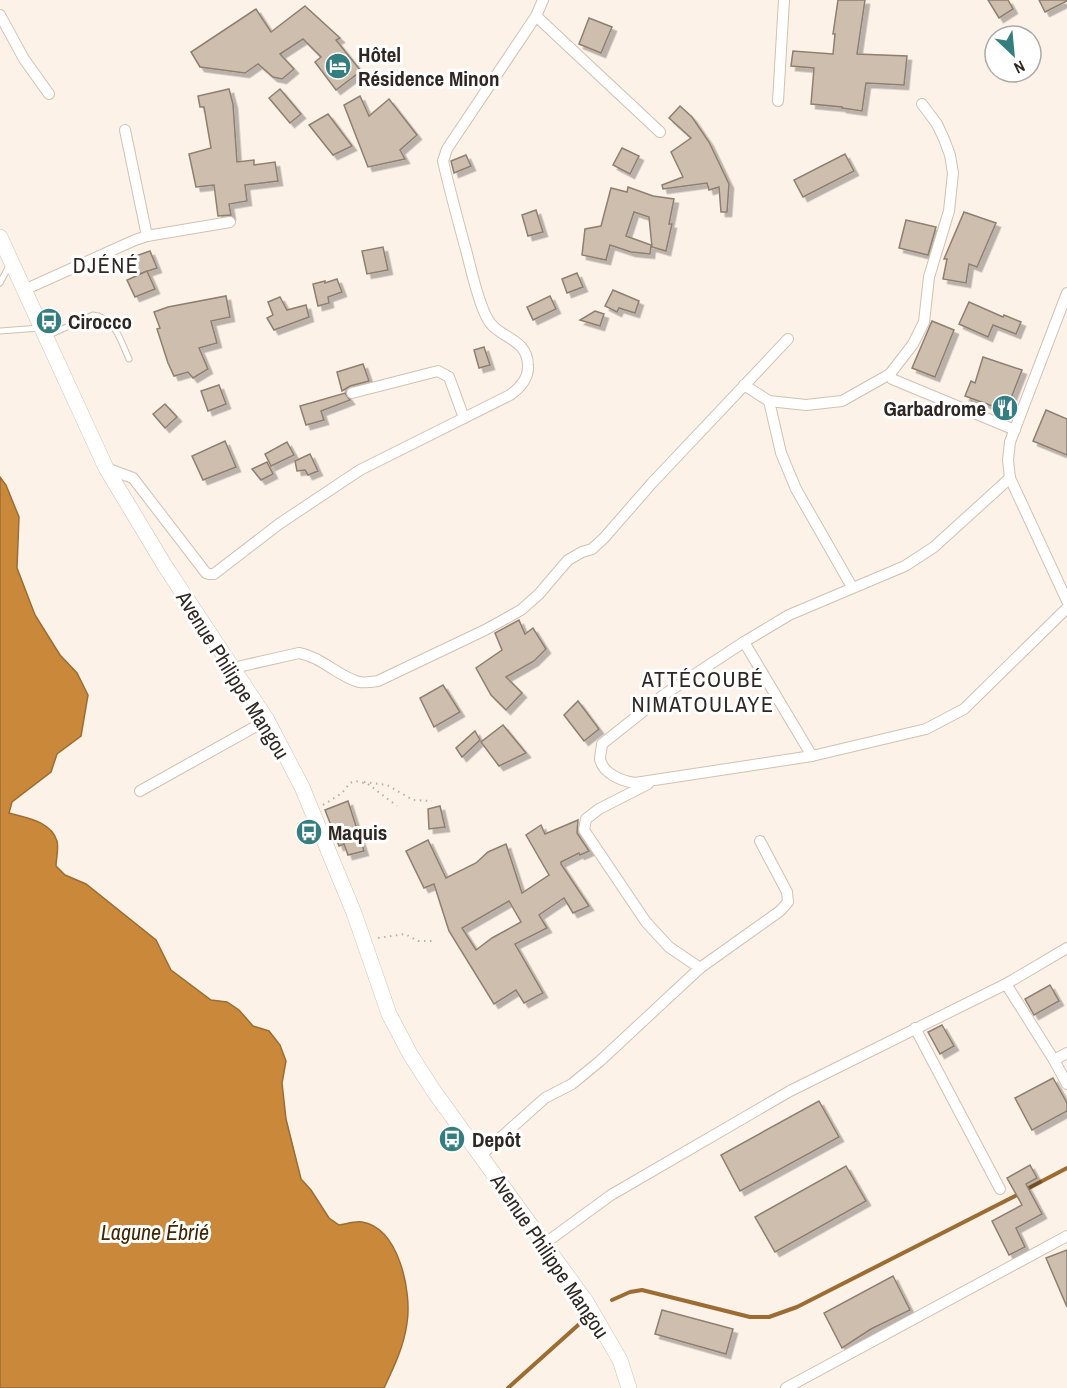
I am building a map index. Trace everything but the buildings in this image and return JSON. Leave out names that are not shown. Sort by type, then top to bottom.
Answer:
[{"type":"street","points":[[105,468],[133,478],[209,574],[214,574],[279,524],[360,470],[520,388],[526,377],[528,366],[525,353],[518,341],[498,333],[485,315],[477,293],[443,161],[447,148],[536,16],[543,0]]},
{"type":"street","points":[[778,101],[784,0]]},
{"type":"street","points":[[0,15],[24,59],[49,94]]},
{"type":"street","points":[[536,16],[660,132]]},
{"type":"street","points":[[744,385],[769,401],[806,405],[842,401],[891,374],[913,344],[924,322],[931,267],[949,211],[953,173],[950,155],[937,124],[922,104]]},
{"type":"street","points":[[125,130],[147,236]]},
{"type":"street","points":[[24,290],[147,236],[230,222]]},
{"type":"street","name":"Avenue Philippe Mangou","points":[[0,237],[105,468],[165,566],[267,720],[312,811],[364,940],[389,1014],[410,1054],[433,1090],[588,1303],[620,1360],[629,1388]]},
{"type":"street","points":[[1067,293],[1010,442],[1008,460],[1010,478],[1067,601]]},
{"type":"street","points":[[233,668],[299,653],[310,655],[339,673],[361,682],[378,681],[485,630],[521,610],[568,560],[592,549],[604,538],[652,483],[788,339]]},
{"type":"street","points":[[352,393],[438,371],[448,377],[464,418]]},
{"type":"street","points":[[891,374],[892,379],[1015,430]]},
{"type":"street","points":[[769,401],[781,453],[796,489],[852,587]]},
{"type":"street","points":[[1010,478],[934,547],[905,566],[789,615],[665,694],[602,744],[600,759],[609,773],[622,781],[635,783],[812,756],[926,729],[964,709],[1067,608]]},
{"type":"street","points":[[744,642],[812,756]]},
{"type":"street","points":[[140,791],[267,720]]},
{"type":"street","points":[[656,780],[592,814],[586,819],[584,830],[646,922],[669,947],[700,968]]},
{"type":"street","points":[[481,1155],[545,1098],[572,1084],[600,1061],[700,968],[766,923],[788,902],[787,892],[760,841]]},
{"type":"street","points":[[544,1244],[611,1195],[790,1091],[1006,984],[1067,948]]},
{"type":"street","points":[[1006,984],[1067,1084]]},
{"type":"street","points":[[915,1028],[1000,1189]]},
{"type":"street","points":[[1054,1060],[1067,1053]]},
{"type":"street","points":[[786,1388],[1067,1236]]},
{"type":"lane","points":[[0,282],[12,260]]},
{"type":"lane","points":[[0,331],[44,332],[93,315],[101,315],[111,321],[129,359]]},
{"type":"path","points":[[356,781],[368,784],[398,806]]},
{"type":"path","points":[[312,811],[342,793],[350,783],[356,781],[387,785],[413,800],[432,801]]},
{"type":"path","points":[[364,940],[405,934],[418,942],[436,941]]},
{"type":"water","name":"Lagune Ébrié","points":[[0,477],[6,485],[19,517],[17,568],[35,615],[60,655],[77,673],[88,695],[81,736],[57,754],[51,772],[12,802],[9,813],[37,821],[49,829],[58,844],[56,866],[65,875],[86,884],[156,940],[171,970],[211,1000],[227,1002],[239,1010],[253,1026],[269,1031],[280,1045],[286,1061],[282,1083],[286,1119],[301,1179],[329,1218],[339,1225],[362,1222],[375,1227],[385,1236],[394,1248],[405,1279],[408,1310],[406,1332],[384,1388],[0,1388]]},
{"type":"waterway","points":[[1025,1190],[1067,1168]]},
{"type":"waterway","points":[[612,1300],[630,1292],[642,1290],[750,1317],[769,1317],[797,1307],[1019,1194]]},
{"type":"waterway","points":[[508,1388],[586,1318]]},
{"type":"place","name":"Hôtel Résidence Minon","points":[[338,66]]},
{"type":"place","name":"Cirocco","points":[[49,321]]},
{"type":"place","name":"Garbadrome","points":[[1005,408]]},
{"type":"place","name":"Maquis","points":[[309,832]]},
{"type":"place","name":"Depôt","points":[[452,1139]]},
{"type":"district","name":"DJÉNÉ","points":[[106,265]]},
{"type":"district","name":"ATTÉCOUBÉ NIMATOULAYE","points":[[703,692]]}]
